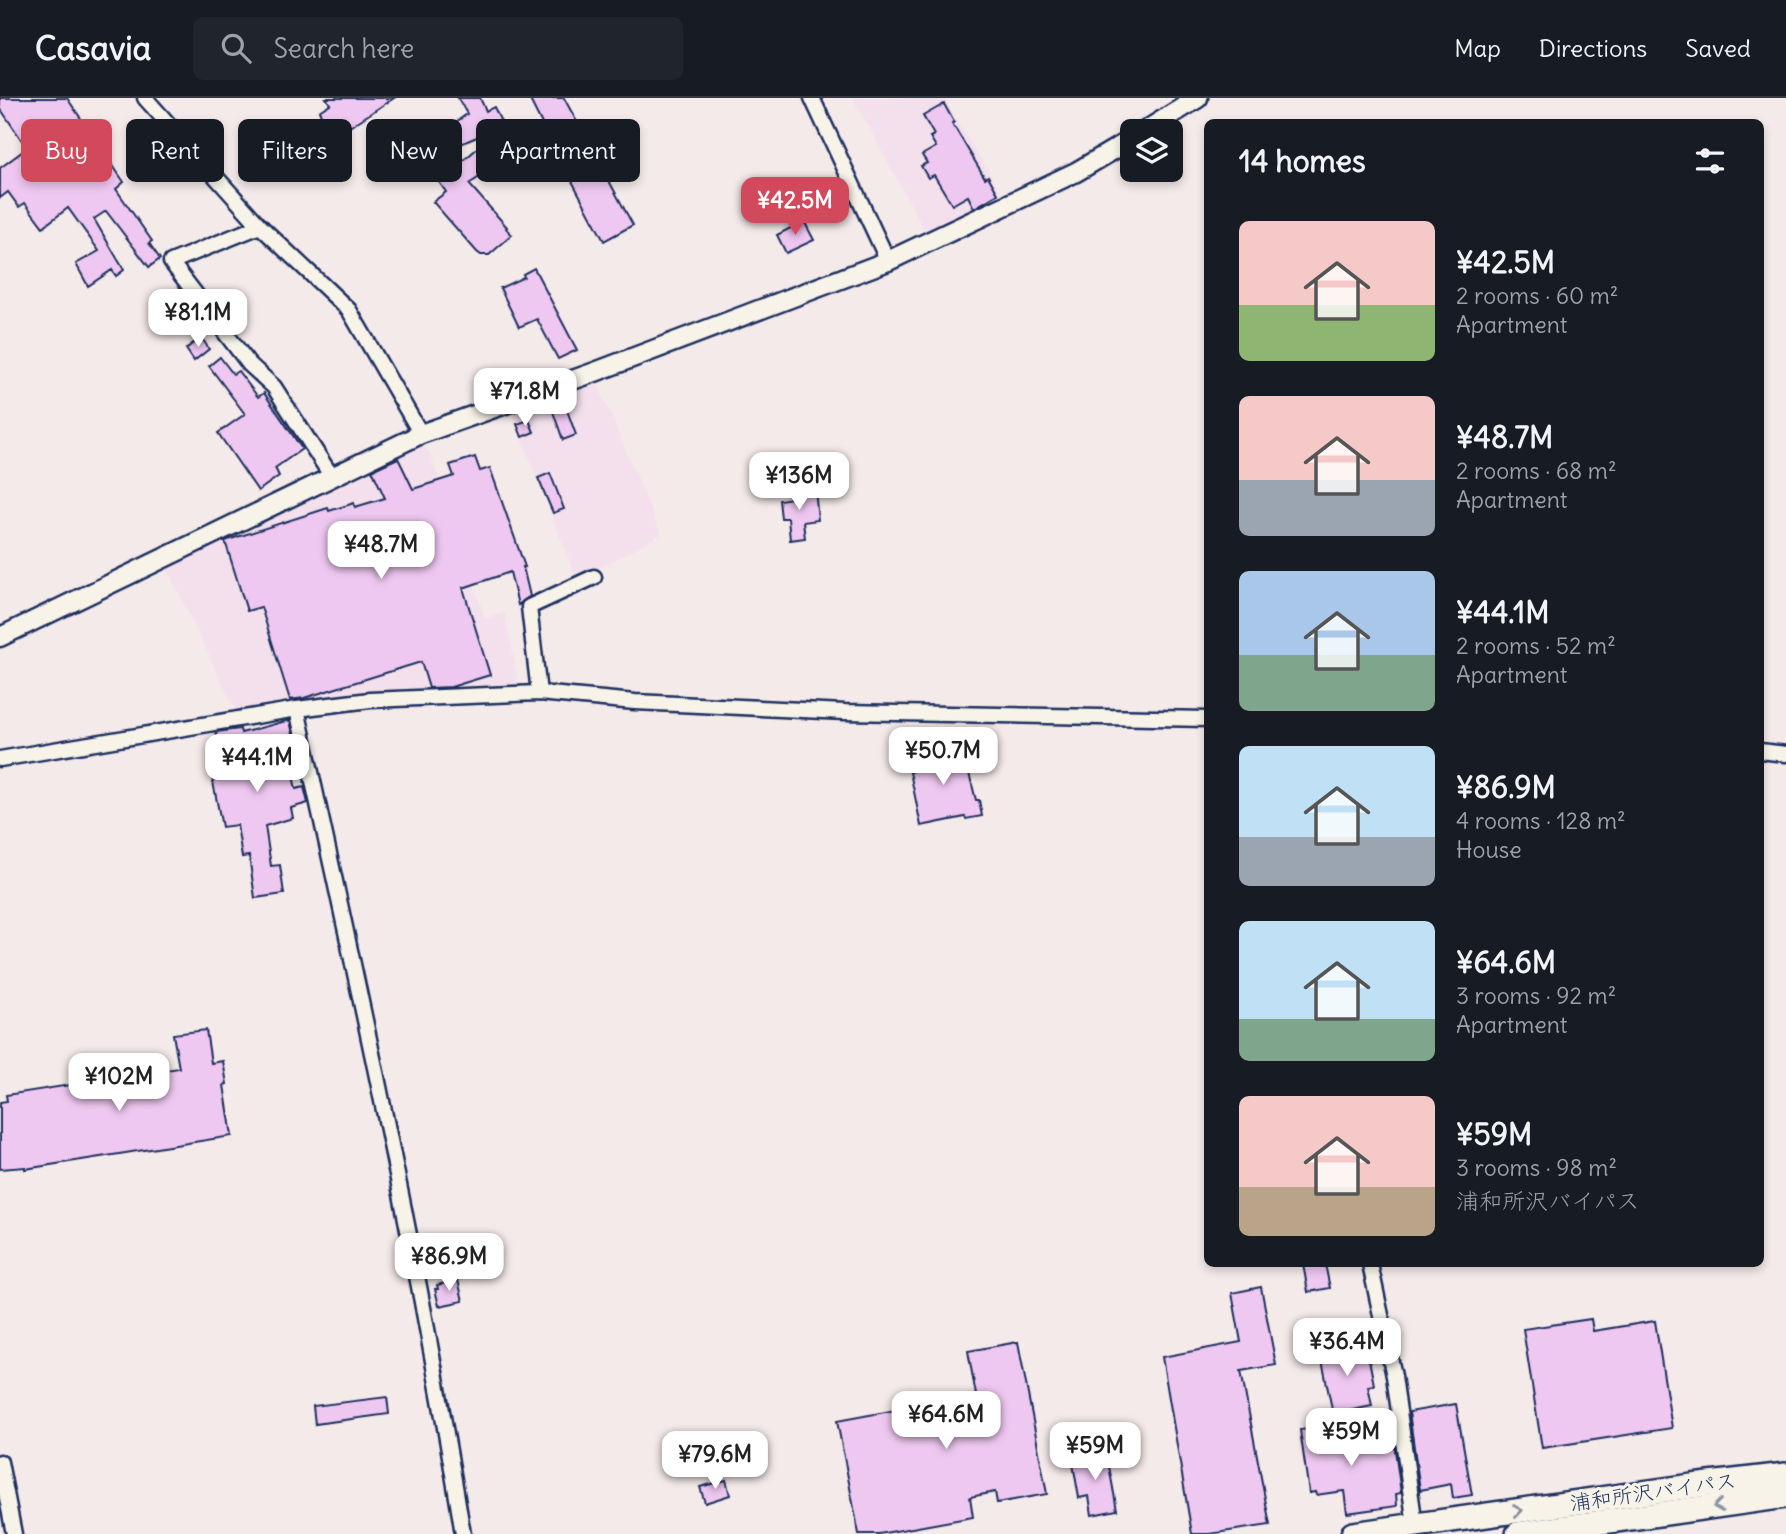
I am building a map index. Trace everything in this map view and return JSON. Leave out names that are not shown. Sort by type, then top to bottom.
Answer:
[{"type":"highway","name":"浦和所沢バイパス","points":[[1353,1534],[1786,1475]]},
{"type":"highway","name":"浦和所沢バイパス","points":[[1518,1534],[1786,1496]]},
{"type":"street","points":[[145,98],[260,226],[349,310],[421,433]]},
{"type":"street","points":[[812,98],[888,261]]},
{"type":"street","points":[[1165,119],[1198,98]]},
{"type":"street","points":[[0,637],[421,433],[595,372],[888,261],[1076,172],[1120,146]]},
{"type":"street","points":[[260,226],[170,262],[249,364],[274,387],[332,477]]},
{"type":"street","points":[[539,693],[528,607],[594,577]]},
{"type":"street","points":[[0,760],[298,709],[370,700],[539,693],[635,702],[845,712],[1204,719]]},
{"type":"street","points":[[298,709],[427,1318],[463,1534]]},
{"type":"street","points":[[1764,751],[1786,754]]},
{"type":"street","points":[[1371,1267],[1394,1376],[1415,1525]]},
{"type":"street","points":[[0,1462],[14,1534]]},
{"type":"shaded area","points":[[853,98],[944,98],[1002,194],[965,214],[924,230]]},
{"type":"shaded area","points":[[596,380],[661,534],[577,581],[510,409]]},
{"type":"shaded area","points":[[420,444],[430,453],[485,618],[505,612],[519,686],[237,714],[165,565]]},
{"type":"building","points":[[0,98],[67,98],[81,119],[21,119],[21,139],[0,108]]},
{"type":"building","points":[[326,98],[394,98],[352,125],[352,119],[324,119],[319,111],[330,104]]},
{"type":"building","points":[[458,98],[480,98],[486,111],[494,107],[500,119],[476,119],[476,137],[462,143],[460,119],[467,114]]},
{"type":"building","points":[[529,98],[564,98],[575,119],[540,119]]},
{"type":"building","points":[[944,104],[954,122],[952,123],[985,178],[988,176],[998,194],[974,208],[968,196],[952,205],[934,175],[928,178],[921,166],[927,163],[922,155],[936,147],[930,137],[934,135],[923,116]]},
{"type":"building","points":[[476,149],[476,179],[469,184],[512,235],[489,255],[477,252],[433,202],[446,192],[439,182],[462,182],[462,162]]},
{"type":"building","points":[[21,152],[21,182],[112,182],[112,164],[124,182],[116,189],[152,241],[149,243],[160,259],[149,267],[106,211],[94,219],[124,270],[116,276],[112,270],[88,286],[76,264],[99,251],[68,208],[43,227],[25,203],[19,207],[8,192],[0,198],[0,168]]},
{"type":"building","points":[[573,182],[610,182],[633,225],[604,241]]},
{"type":"building","points":[[804,221],[814,240],[786,253],[777,235]]},
{"type":"building","points":[[534,268],[577,350],[558,359],[537,319],[519,327],[500,288],[524,277],[523,274]]},
{"type":"building","points":[[201,337],[209,349],[194,361],[186,349]]},
{"type":"building","points":[[220,357],[233,374],[238,371],[258,397],[264,393],[302,449],[275,468],[279,476],[258,491],[218,433],[245,414],[209,366]]},
{"type":"building","points":[[564,402],[576,435],[563,440],[551,406]]},
{"type":"building","points":[[529,420],[534,432],[522,437],[517,424]]},
{"type":"building","points":[[475,457],[480,471],[490,468],[525,567],[530,596],[518,605],[510,572],[463,588],[490,675],[451,687],[429,688],[421,662],[290,700],[261,607],[247,611],[225,541],[328,508],[329,511],[354,503],[355,507],[385,498],[372,470],[398,458],[413,489],[454,476],[450,465]]},
{"type":"building","points":[[550,473],[564,509],[553,513],[538,478]]},
{"type":"building","points":[[815,489],[818,520],[803,522],[805,538],[790,540],[788,518],[781,518],[779,500],[799,497],[799,491]]},
{"type":"building","points":[[290,720],[295,744],[286,746],[296,789],[304,787],[308,803],[291,808],[293,818],[265,826],[271,866],[280,865],[284,894],[255,898],[249,856],[242,857],[237,825],[222,827],[209,762],[221,760],[216,732],[240,729],[241,733]]},
{"type":"building","points":[[952,746],[953,752],[963,750],[982,816],[921,826],[909,755]]},
{"type":"building","points":[[206,1030],[211,1063],[223,1061],[232,1136],[25,1169],[0,1169],[0,1102],[7,1101],[6,1095],[179,1068],[173,1034]]},
{"type":"building","points":[[1304,1267],[1326,1267],[1330,1288],[1308,1292]]},
{"type":"building","points":[[458,1280],[463,1301],[439,1306],[435,1289],[438,1289],[437,1285]]},
{"type":"building","points":[[1261,1287],[1276,1365],[1241,1371],[1270,1525],[1192,1534],[1162,1357],[1241,1342],[1232,1293]]},
{"type":"building","points":[[1591,1319],[1593,1331],[1655,1321],[1672,1428],[1542,1448],[1523,1329]]},
{"type":"building","points":[[1018,1342],[1047,1494],[997,1503],[995,1492],[970,1497],[973,1517],[879,1534],[859,1534],[837,1421],[976,1395],[968,1351]]},
{"type":"building","points":[[1356,1344],[1358,1351],[1363,1350],[1365,1359],[1369,1359],[1374,1385],[1368,1386],[1372,1406],[1333,1414],[1320,1351]]},
{"type":"building","points":[[387,1397],[389,1414],[315,1424],[313,1406]]},
{"type":"building","points":[[1456,1404],[1472,1495],[1453,1498],[1451,1484],[1420,1490],[1409,1412]]},
{"type":"building","points":[[1343,1424],[1346,1437],[1378,1432],[1379,1445],[1394,1443],[1401,1493],[1396,1494],[1397,1506],[1347,1513],[1344,1491],[1316,1495],[1315,1492],[1309,1493],[1300,1430]]},
{"type":"building","points":[[1106,1450],[1117,1510],[1092,1515],[1089,1496],[1079,1498],[1072,1458]]},
{"type":"building","points":[[726,1480],[730,1495],[705,1503],[700,1487]]}]
